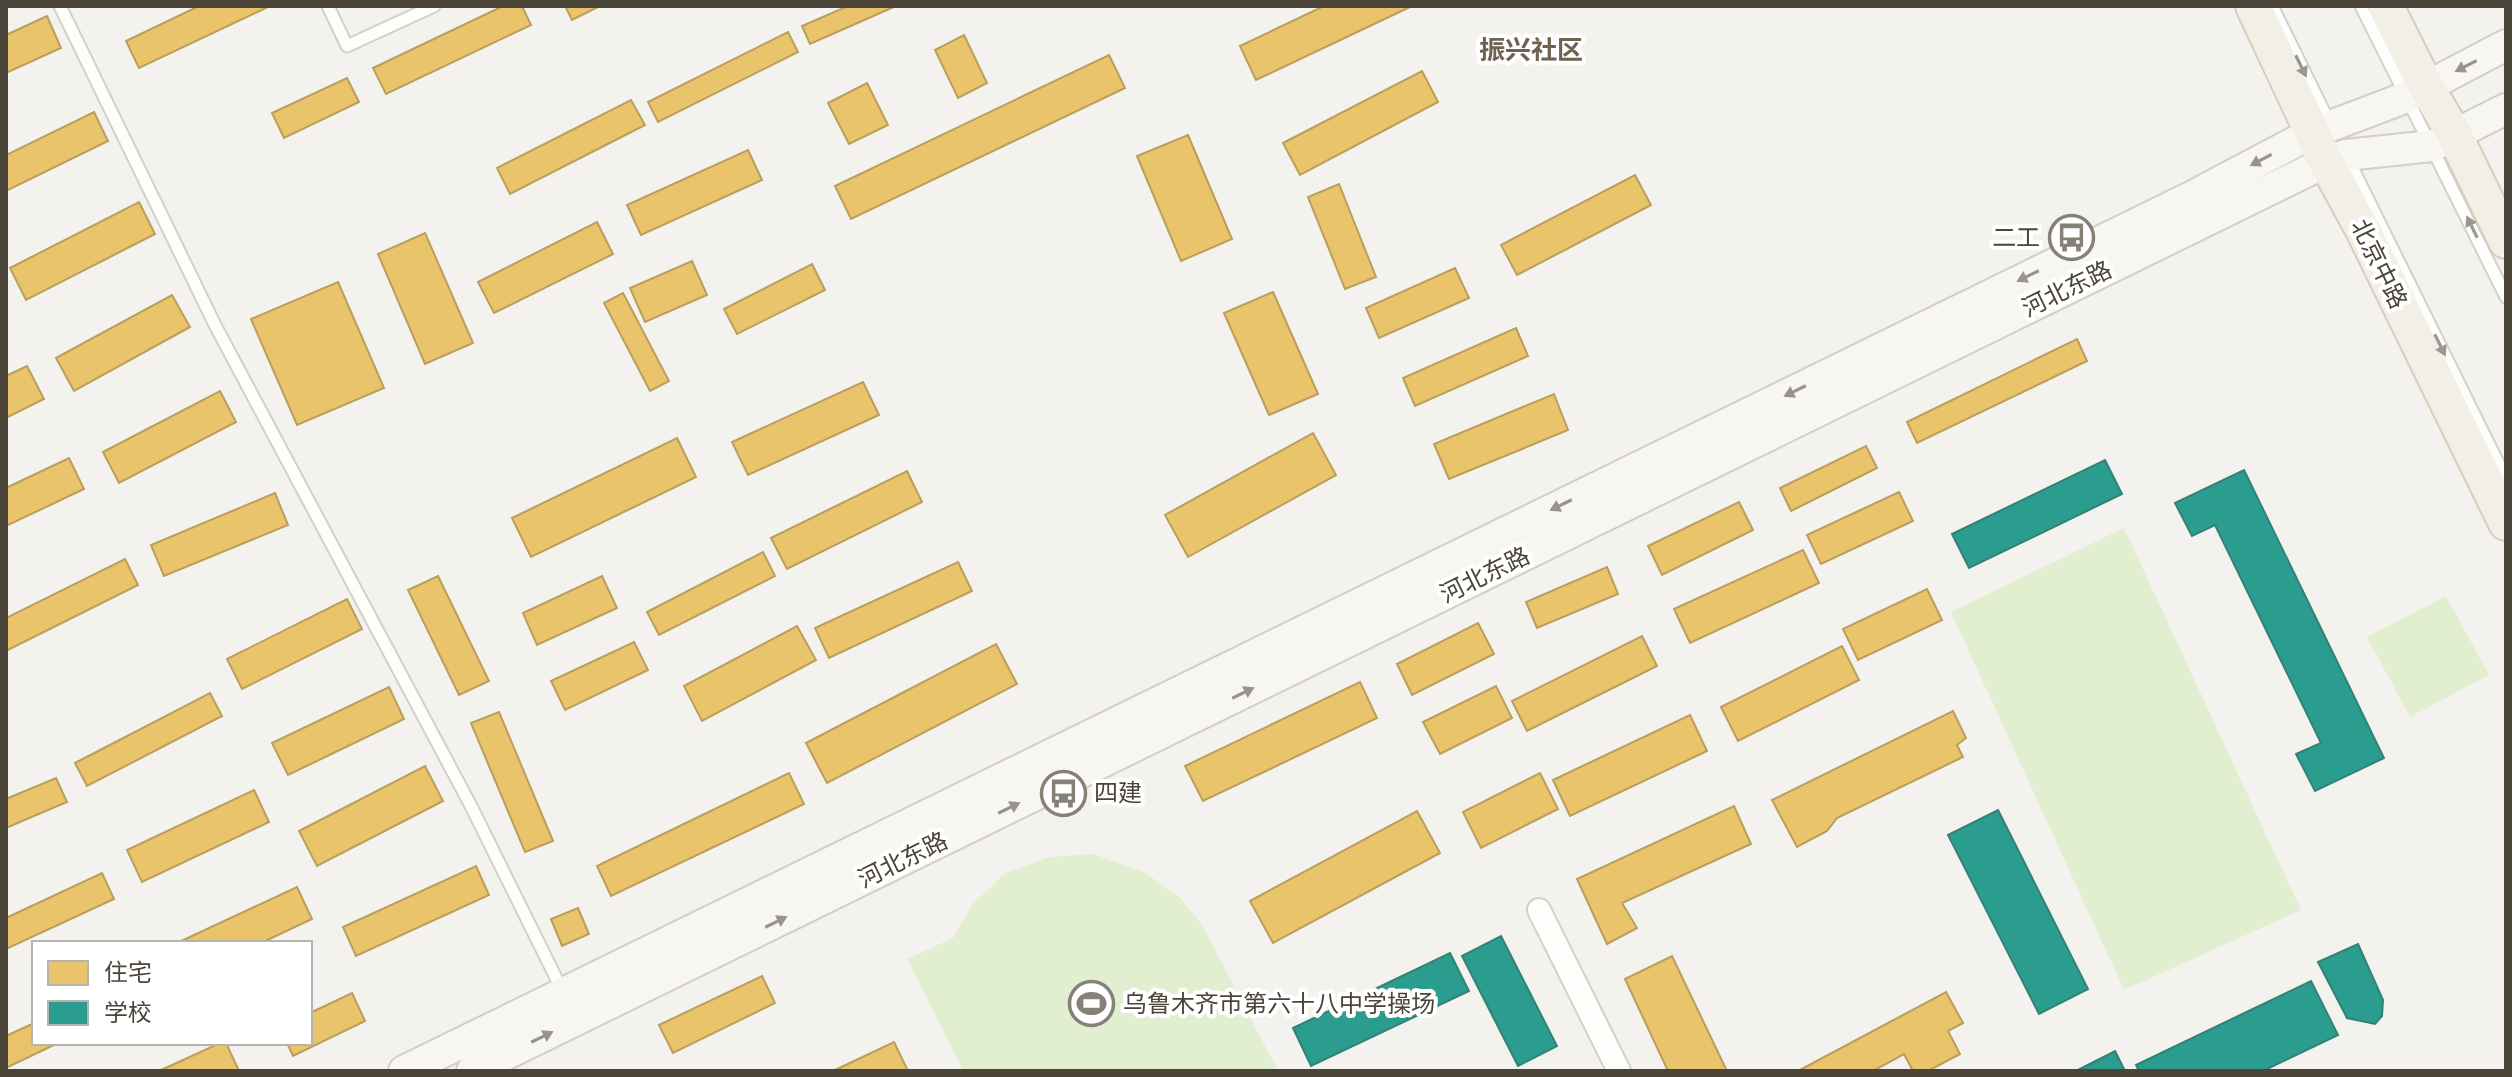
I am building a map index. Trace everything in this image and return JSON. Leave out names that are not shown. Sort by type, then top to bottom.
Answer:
[{"type":"main road","name":"北京中路","points":[[2253,6],[2332,142],[2364,232],[2506,523]]},
{"type":"main road","points":[[2386,6],[2416,92],[2506,241]]},
{"type":"main road","points":[[404,1071],[2191,197],[2332,142],[2416,92],[2506,45]]},
{"type":"main road","name":"河北东路","points":[[472,1071],[2332,142],[2443,140],[2506,109]]},
{"type":"street","points":[[1539,910],[1619,1071]]},
{"type":"lane","points":[[60,6],[215,325],[471,806],[564,994]]},
{"type":"lane","points":[[328,6],[347,46],[434,6]]},
{"type":"lane","points":[[2272,6],[2332,142],[2506,479]]},
{"type":"lane","points":[[2361,6],[2416,92]]},
{"type":"lane","points":[[2443,140],[2506,297]]},
{"type":"green space","points":[[2124,528],[2301,910],[2124,990],[1951,612]]},
{"type":"green space","points":[[2446,596],[2489,675],[2410,717],[2367,637]]},
{"type":"green space","points":[[1093,854],[1144,872],[1180,898],[1203,926],[1278,1071],[963,1071],[907,959],[953,938],[973,904],[1005,873],[1050,857]]},
{"type":"building: 住宅","points":[[199,6],[270,6],[139,68],[126,41]]},
{"type":"building: 住宅","points":[[503,6],[522,6],[531,25],[386,94],[373,68]]},
{"type":"building: 住宅","points":[[565,6],[600,6],[572,20]]},
{"type":"building: 住宅","points":[[848,6],[896,6],[810,44],[802,26]]},
{"type":"building: 住宅","points":[[1324,6],[1412,6],[1256,80],[1240,46]]},
{"type":"building: 住宅","points":[[47,16],[61,48],[6,73],[6,35]]},
{"type":"building: 住宅","points":[[788,32],[798,52],[658,122],[648,102]]},
{"type":"building: 住宅","points":[[964,35],[987,83],[958,98],[935,50]]},
{"type":"building: 住宅","points":[[1109,55],[1125,88],[851,219],[835,186]]},
{"type":"building: 住宅","points":[[1422,71],[1438,102],[1300,175],[1283,143]]},
{"type":"building: 住宅","points":[[347,78],[359,102],[284,138],[272,113]]},
{"type":"building: 住宅","points":[[867,83],[888,125],[849,144],[828,103]]},
{"type":"building: 住宅","points":[[631,100],[645,125],[510,194],[497,168]]},
{"type":"building: 住宅","points":[[94,112],[108,141],[6,191],[6,155]]},
{"type":"building: 住宅","points":[[1188,135],[1232,239],[1181,261],[1137,156]]},
{"type":"building: 住宅","points":[[748,150],[762,180],[641,235],[627,205]]},
{"type":"building: 住宅","points":[[1635,175],[1651,205],[1517,275],[1501,245]]},
{"type":"building: 住宅","points":[[1339,184],[1376,277],[1345,289],[1308,197]]},
{"type":"building: 住宅","points":[[139,202],[155,234],[26,300],[10,268]]},
{"type":"building: 住宅","points":[[597,222],[613,254],[494,313],[478,282]]},
{"type":"building: 住宅","points":[[425,233],[473,343],[425,364],[378,254]]},
{"type":"building: 住宅","points":[[692,261],[707,295],[645,322],[630,288]]},
{"type":"building: 住宅","points":[[812,264],[825,290],[737,334],[724,309]]},
{"type":"building: 住宅","points":[[1455,268],[1469,298],[1379,338],[1366,308]]},
{"type":"building: 住宅","points":[[338,282],[384,388],[297,425],[251,319]]},
{"type":"building: 住宅","points":[[1273,292],[1318,394],[1269,415],[1224,313]]},
{"type":"building: 住宅","points":[[623,293],[669,381],[650,391],[604,303]]},
{"type":"building: 住宅","points":[[172,295],[190,327],[74,391],[56,358]]},
{"type":"building: 住宅","points":[[1516,328],[1528,356],[1415,406],[1403,378]]},
{"type":"building: 住宅","points":[[2077,339],[2087,361],[1917,443],[1907,422]]},
{"type":"building: 住宅","points":[[27,366],[44,399],[6,418],[6,376]]},
{"type":"building: 住宅","points":[[863,382],[879,415],[748,475],[732,442]]},
{"type":"building: 住宅","points":[[220,391],[236,422],[119,483],[103,452]]},
{"type":"building: 住宅","points":[[1554,394],[1568,430],[1449,479],[1434,444]]},
{"type":"building: 住宅","points":[[1313,433],[1336,475],[1188,557],[1165,515]]},
{"type":"building: 住宅","points":[[677,438],[696,477],[531,557],[512,518]]},
{"type":"building: 住宅","points":[[1866,446],[1877,468],[1791,511],[1780,488]]},
{"type":"building: 住宅","points":[[69,458],[84,489],[6,526],[6,488]]},
{"type":"building: 住宅","points":[[907,471],[922,502],[787,569],[771,538]]},
{"type":"building: 住宅","points":[[1899,492],[1913,521],[1821,564],[1807,535]]},
{"type":"building: 住宅","points":[[275,493],[288,525],[164,576],[151,545]]},
{"type":"building: 住宅","points":[[1739,502],[1753,530],[1662,575],[1648,546]]},
{"type":"building: 住宅","points":[[1803,550],[1819,583],[1690,643],[1674,609]]},
{"type":"building: 住宅","points":[[763,552],[775,576],[659,635],[647,612]]},
{"type":"building: 住宅","points":[[125,559],[138,585],[6,651],[6,618]]},
{"type":"building: 住宅","points":[[958,562],[972,591],[829,658],[815,628]]},
{"type":"building: 住宅","points":[[1607,567],[1618,594],[1537,628],[1526,602]]},
{"type":"building: 住宅","points":[[438,576],[489,681],[459,695],[408,590]]},
{"type":"building: 住宅","points":[[602,576],[617,608],[537,645],[523,613]]},
{"type":"building: 住宅","points":[[1927,589],[1942,620],[1858,660],[1843,629]]},
{"type":"building: 住宅","points":[[347,599],[362,629],[242,689],[227,659]]},
{"type":"building: 住宅","points":[[1478,623],[1494,654],[1412,695],[1397,664]]},
{"type":"building: 住宅","points":[[797,626],[816,660],[702,721],[684,686]]},
{"type":"building: 住宅","points":[[1642,636],[1657,666],[1527,731],[1512,701]]},
{"type":"building: 住宅","points":[[634,642],[648,670],[565,710],[551,681]]},
{"type":"building: 住宅","points":[[996,644],[1017,684],[827,783],[806,743]]},
{"type":"building: 住宅","points":[[1842,646],[1859,680],[1738,741],[1721,707]]},
{"type":"building: 住宅","points":[[1360,682],[1377,718],[1203,801],[1185,766]]},
{"type":"building: 住宅","points":[[1496,686],[1512,718],[1440,754],[1423,722]]},
{"type":"building: 住宅","points":[[389,687],[404,719],[288,775],[272,743]]},
{"type":"building: 住宅","points":[[210,693],[222,716],[87,786],[75,763]]},
{"type":"building: 住宅","points":[[1953,711],[1966,738],[1957,745],[1963,757],[1837,818],[1827,831],[1797,847],[1772,800]]},
{"type":"building: 住宅","points":[[499,712],[553,841],[525,852],[471,723]]},
{"type":"building: 住宅","points":[[1690,715],[1707,751],[1570,816],[1553,780]]},
{"type":"building: 住宅","points":[[425,766],[443,801],[317,866],[299,831]]},
{"type":"building: 住宅","points":[[789,773],[804,804],[611,896],[597,866]]},
{"type":"building: 住宅","points":[[1540,773],[1558,809],[1481,848],[1463,812]]},
{"type":"building: 住宅","points":[[56,778],[67,802],[6,828],[6,799]]},
{"type":"building: 住宅","points":[[254,790],[269,822],[142,882],[127,850]]},
{"type":"building: 住宅","points":[[1734,806],[1751,844],[1622,903],[1637,928],[1607,944],[1577,879]]},
{"type":"building: 住宅","points":[[1417,811],[1440,853],[1273,943],[1250,901]]},
{"type":"building: 住宅","points":[[476,866],[489,895],[356,956],[343,927]]},
{"type":"building: 住宅","points":[[102,873],[114,899],[6,949],[6,918]]},
{"type":"building: 住宅","points":[[297,887],[312,919],[265,941],[181,941]]},
{"type":"building: 住宅","points":[[578,908],[589,934],[562,946],[551,919]]},
{"type":"building: 住宅","points":[[1672,956],[1727,1071],[1668,1071],[1625,979]]},
{"type":"building: 住宅","points":[[762,976],[775,1003],[673,1053],[659,1025]]},
{"type":"building: 住宅","points":[[1946,992],[1963,1023],[1948,1031],[1960,1054],[1928,1071],[1913,1071],[1904,1054],[1873,1071],[1798,1071]]},
{"type":"building: 住宅","points":[[352,993],[365,1021],[293,1056],[288,1045],[312,1045],[312,1012]]},
{"type":"building: 住宅","points":[[32,1024],[32,1045],[54,1045],[6,1068],[6,1036]]},
{"type":"building: 住宅","points":[[894,1042],[908,1071],[833,1071]]},
{"type":"building: 住宅","points":[[216,1045],[227,1045],[239,1071],[159,1071]]},
{"type":"building: 学校","points":[[2105,460],[2122,494],[1969,568],[1952,534]]},
{"type":"building: 学校","points":[[2244,470],[2384,758],[2315,791],[2296,754],[2321,743],[2215,525],[2192,536],[2175,503]]},
{"type":"building: 学校","points":[[1998,810],[2088,989],[2039,1014],[1948,835]]},
{"type":"building: 学校","points":[[1501,936],[1557,1046],[1518,1066],[1462,956]]},
{"type":"building: 学校","points":[[2358,944],[2383,1000],[2382,1016],[2375,1024],[2347,1018],[2318,962]]},
{"type":"building: 学校","points":[[1450,953],[1469,991],[1311,1066],[1293,1028]]},
{"type":"building: 学校","points":[[2311,981],[2338,1035],[2263,1071],[2139,1071],[2136,1065]]},
{"type":"building: 学校","points":[[2115,1051],[2125,1071],[2076,1071]]},
{"type":"place","name":"二工","points":[[2071,238]]},
{"type":"place","name":"四建","points":[[1063,793]]},
{"type":"place","name":"乌鲁木齐市第六十八中学操场","points":[[1092,1004]]},
{"type":"district","name":"振兴社区","points":[[1531,50]]}]
